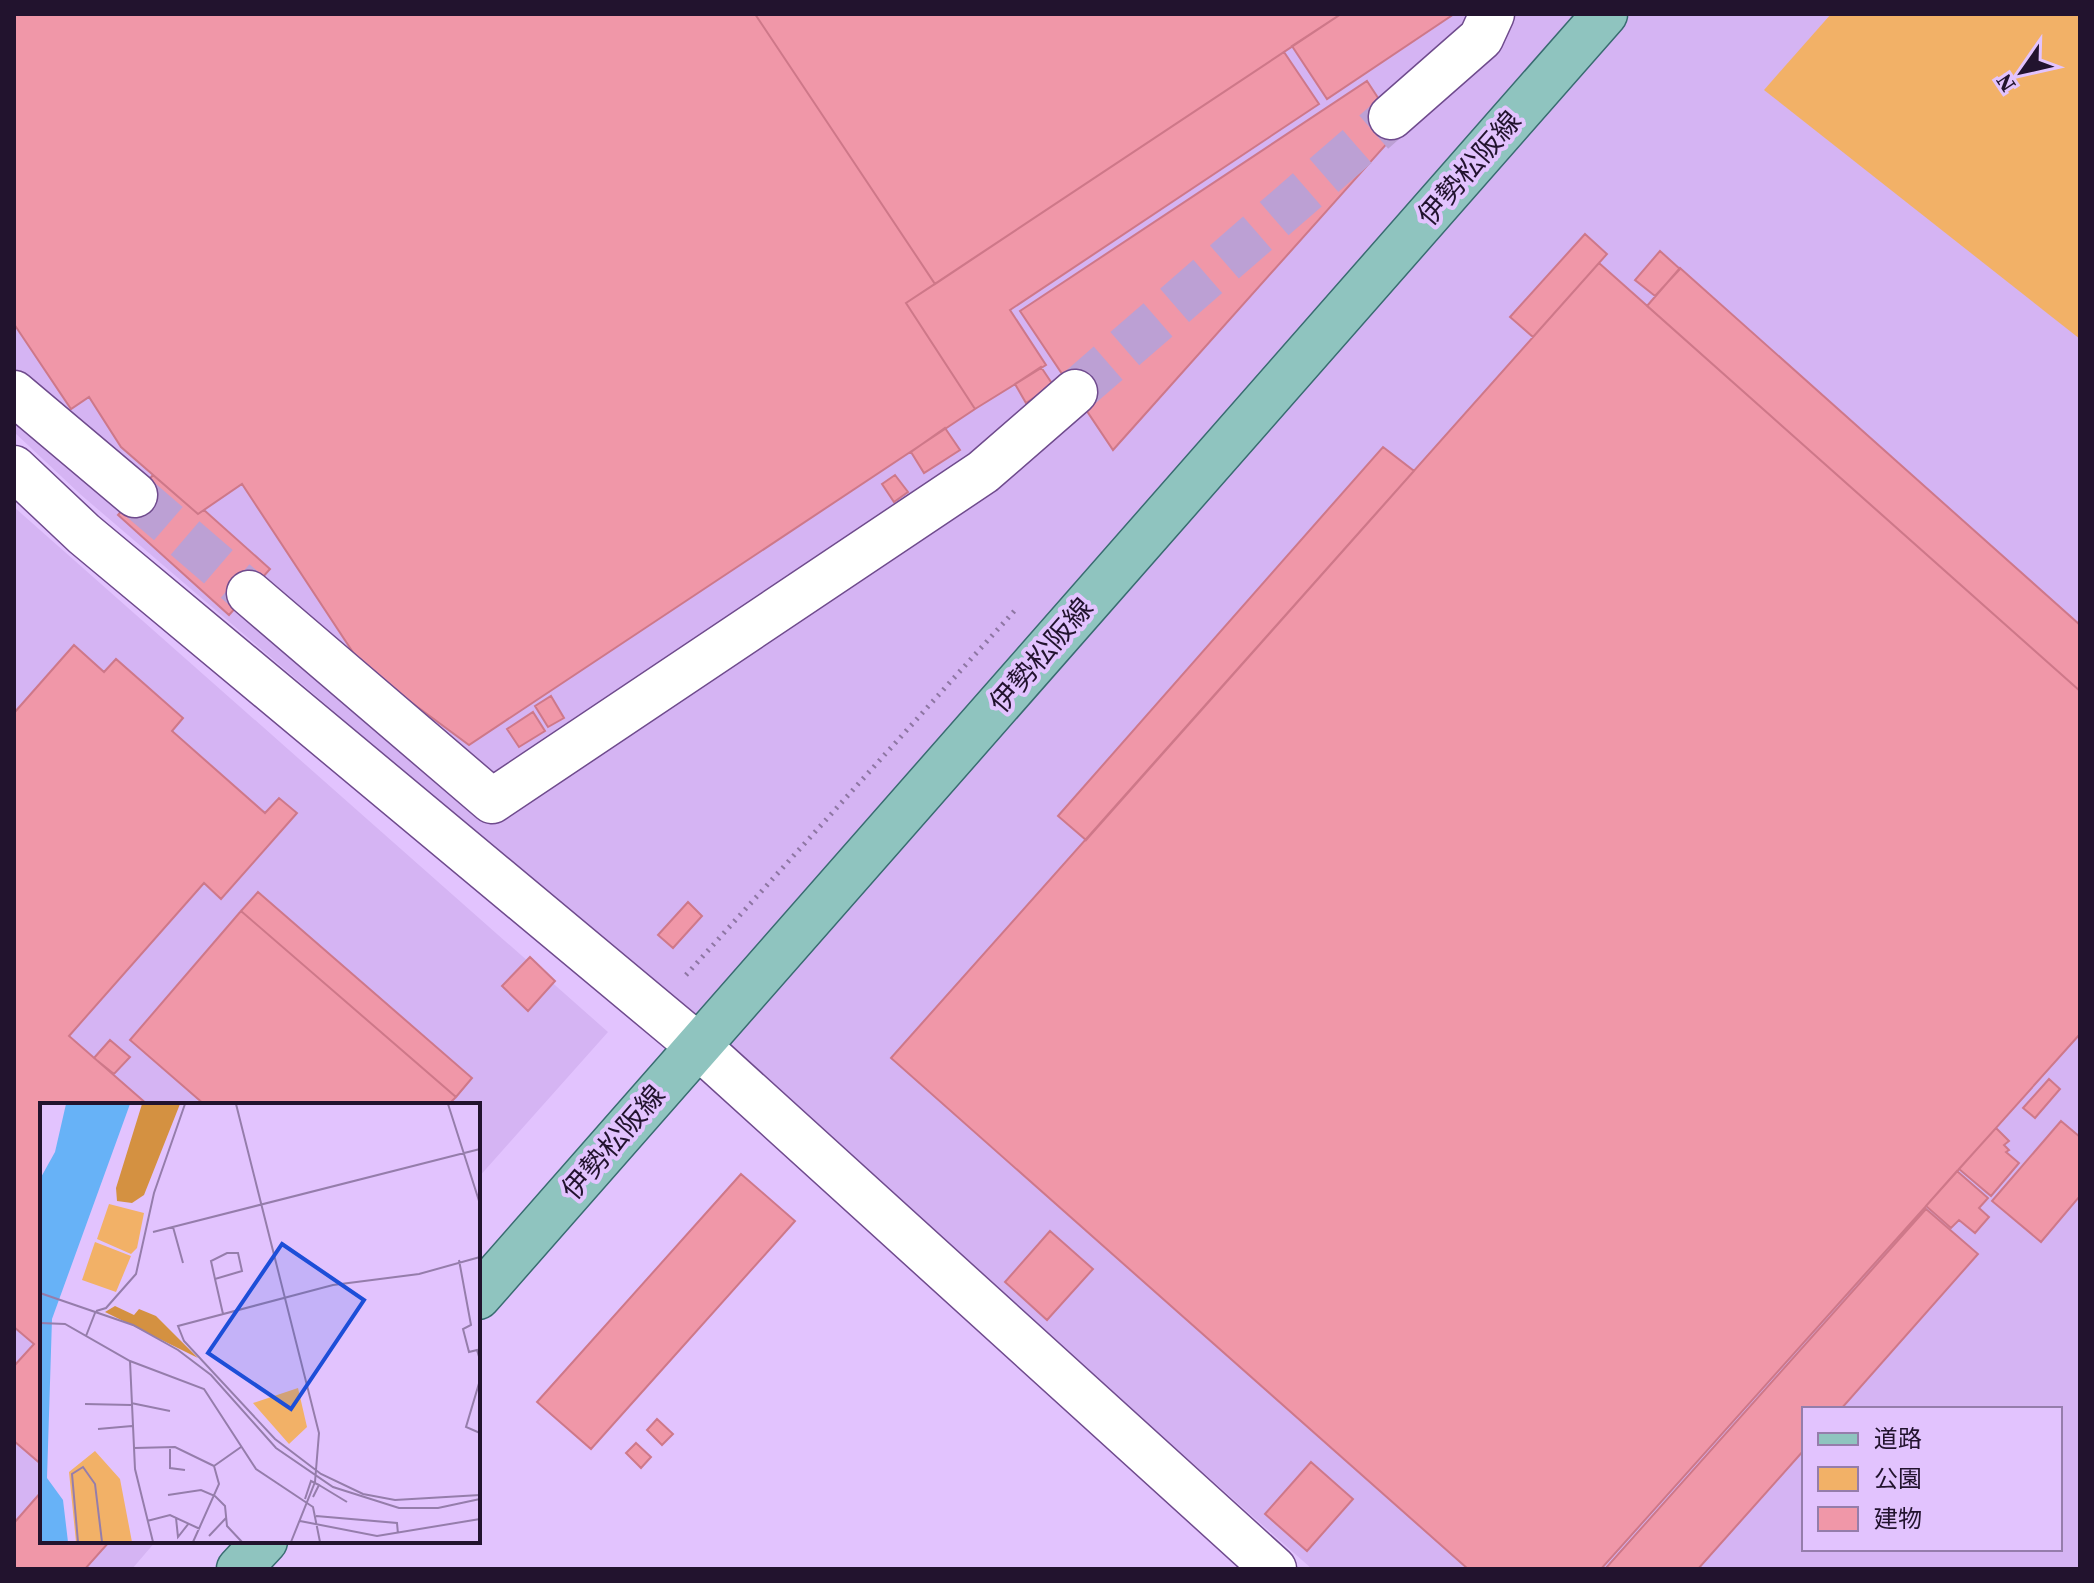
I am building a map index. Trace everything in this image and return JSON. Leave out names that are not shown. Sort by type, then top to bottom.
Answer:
[{"type":"main road","name":"伊勢松阪線","points":[[480,1295],[1605,14]]},
{"type":"main road","points":[[239,1569],[263,1543]]},
{"type":"street","points":[[1391,117],[1481,38],[1492,14]]},
{"type":"street","points":[[249,593],[492,801],[983,472],[1075,392]]},
{"type":"street","points":[[14,393],[135,495]]},
{"type":"street","points":[[14,468],[84,534],[697,1045],[1274,1569]]},
{"type":"shaded area","points":[[14,14],[2080,14],[2080,1569],[1312,1569],[629,964],[80,494],[14,432]]},
{"type":"shaded area","points":[[14,507],[608,1032],[480,1176],[480,1103],[40,1103],[40,1543],[154,1543],[132,1569],[14,1569]]},
{"type":"green space","points":[[1831,14],[2080,14],[2080,339],[1764,90]]},
{"type":"building","points":[[14,14],[755,14],[935,284],[906,303],[975,409],[469,745],[362,666],[242,484],[198,514],[121,447],[89,397],[71,409],[14,324]]},
{"type":"building","points":[[755,14],[1341,14],[935,284]]},
{"type":"building","points":[[1341,14],[1454,14],[1327,99],[1292,46]]},
{"type":"building","points":[[1284,52],[1319,104],[1010,310],[1046,365],[975,409],[906,303]]},
{"type":"building","points":[[1367,81],[1399,130],[1113,450],[1020,311]]},
{"type":"building","points":[[1585,234],[1607,254],[1533,337],[1510,317]]},
{"type":"building","points":[[1660,251],[1680,269],[1655,296],[1635,280]]},
{"type":"building","points":[[1599,263],[2080,691],[2080,1034],[1601,1569],[1468,1569],[891,1058]]},
{"type":"building","points":[[1680,268],[2080,625],[2080,691],[1647,306]]},
{"type":"building","points":[[1041,367],[1053,385],[1026,403],[1015,384]]},
{"type":"building","points":[[945,428],[960,450],[924,473],[911,452]]},
{"type":"building","points":[[1383,447],[1414,471],[1086,840],[1058,816]]},
{"type":"building","points":[[153,475],[198,514],[204,510],[270,569],[229,615],[118,515]]},
{"type":"building","points":[[895,475],[908,492],[894,502],[882,484]]},
{"type":"building","points":[[74,645],[104,672],[116,659],[183,718],[172,731],[265,813],[279,798],[297,813],[221,899],[204,883],[69,1036],[146,1103],[40,1103],[40,1463],[14,1441],[14,1366],[34,1344],[14,1327],[14,713]]},
{"type":"building","points":[[551,696],[564,718],[548,727],[535,706]]},
{"type":"building","points":[[533,712],[545,731],[519,747],[507,729]]},
{"type":"building","points":[[258,892],[472,1078],[456,1097],[241,911]]},
{"type":"building","points":[[688,902],[702,916],[673,948],[658,935]]},
{"type":"building","points":[[241,911],[456,1097],[450,1103],[203,1103],[130,1040]]},
{"type":"building","points":[[530,957],[555,981],[528,1011],[502,986]]},
{"type":"building","points":[[110,1040],[130,1057],[114,1074],[94,1058]]},
{"type":"building","points":[[2049,1079],[2060,1089],[2035,1118],[2023,1108]]},
{"type":"building","points":[[2061,1121],[2080,1137],[2080,1196],[2041,1242],[1992,1201]]},
{"type":"building","points":[[1996,1128],[2009,1141],[2004,1145],[2009,1150],[2006,1152],[2019,1163],[1991,1196],[1959,1169]]},
{"type":"building","points":[[1957,1171],[1988,1198],[1979,1208],[1989,1217],[1975,1233],[1959,1220],[1951,1228],[1926,1206]]},
{"type":"building","points":[[741,1174],[795,1221],[591,1449],[537,1402]]},
{"type":"building","points":[[1926,1209],[1978,1254],[1843,1407],[1802,1407],[1802,1452],[1698,1569],[1605,1569]]},
{"type":"building","points":[[1050,1231],[1093,1269],[1047,1320],[1005,1282]]},
{"type":"building","points":[[657,1419],[673,1434],[662,1445],[647,1430]]},
{"type":"building","points":[[636,1443],[651,1457],[641,1468],[626,1453]]},
{"type":"building","points":[[1311,1462],[1353,1499],[1307,1551],[1265,1514]]},
{"type":"building","points":[[40,1493],[40,1543],[108,1543],[85,1569],[14,1569],[14,1523]]},
{"type":"tunnel","points":[[1075,392],[1391,117]]},
{"type":"tunnel","points":[[135,495],[249,593]]}]
